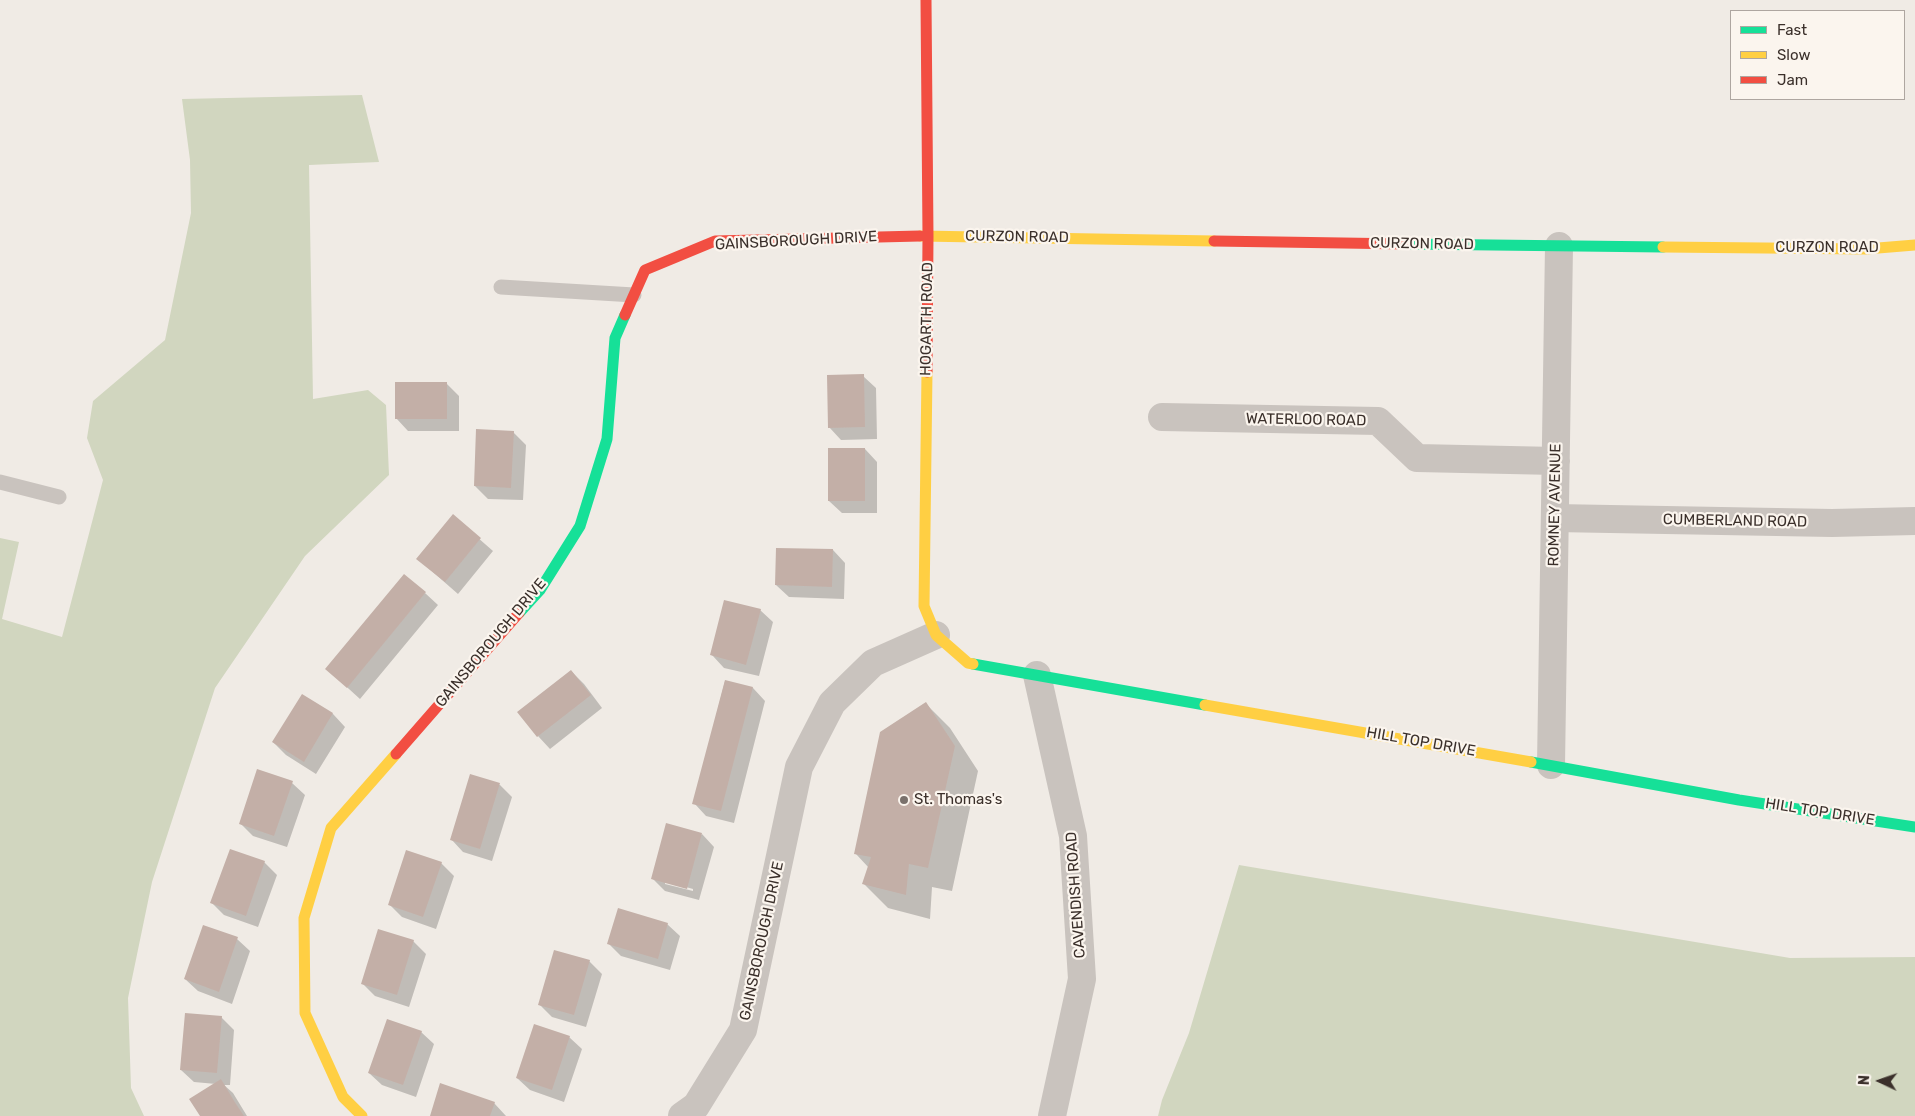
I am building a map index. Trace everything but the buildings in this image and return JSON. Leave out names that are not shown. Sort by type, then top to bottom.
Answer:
[{"type":"street","name":"HOGARTH ROAD","points":[[926,0],[928,236],[924,606],[936,635]]},
{"type":"street","name":"CURZON ROAD","points":[[928,236],[1866,249],[1915,245]]},
{"type":"street","name":"GAINSBOROUGH DRIVE","points":[[362,1116],[343,1097],[305,1013],[304,918],[331,828],[540,590],[580,526],[607,439],[615,338],[645,270],[715,241],[928,236]]},
{"type":"street","name":"ROMNEY AVENUE","points":[[1551,765],[1559,246]]},
{"type":"street","name":"WATERLOO ROAD","points":[[1162,417],[1378,421],[1418,458],[1556,461]]},
{"type":"street","name":"CUMBERLAND ROAD","points":[[1555,518],[1832,523],[1915,521]]},
{"type":"street","name":"GAINSBOROUGH DRIVE","points":[[682,1116],[696,1106],[743,1030],[799,767],[832,703],[873,663],[936,635]]},
{"type":"street","name":"HILL TOP DRIVE","points":[[936,635],[968,663],[1551,765],[1739,800],[1915,827]]},
{"type":"street","name":"CAVENDISH ROAD","points":[[1037,675],[1074,836],[1082,979],[1052,1116]]},
{"type":"lane","points":[[501,287],[634,295]]},
{"type":"lane","points":[[0,482],[59,496]]},
{"type":"green space","points":[[362,95],[379,162],[309,165],[313,399],[368,390],[386,405],[389,475],[305,556],[215,688],[152,882],[128,998],[131,1088],[144,1116],[0,1116],[0,538],[19,542],[2,619],[62,637],[103,480],[87,438],[93,401],[165,340],[191,213],[190,160],[182,99]]},
{"type":"green space","points":[[1239,865],[1790,958],[1915,957],[1915,1116],[1158,1116],[1162,1100],[1189,1033]]},
{"type":"traffic: fast","points":[[1407,244],[1663,247]]},
{"type":"traffic: fast","points":[[519,613],[540,590],[580,526],[607,439],[615,338],[625,315]]},
{"type":"traffic: fast","points":[[973,664],[1205,705]]},
{"type":"traffic: fast","points":[[1531,762],[1739,800],[1915,827]]},
{"type":"traffic: slow","points":[[920,236],[1214,241]]},
{"type":"traffic: slow","points":[[1663,247],[1866,249],[1915,245]]},
{"type":"traffic: slow","points":[[927,372],[924,606],[936,635],[968,663],[973,664]]},
{"type":"traffic: slow","points":[[1205,705],[1531,762]]},
{"type":"traffic: slow","points":[[362,1116],[343,1097],[305,1013],[304,918],[331,828],[396,754]]},
{"type":"traffic: jam","points":[[926,0],[927,372]]},
{"type":"traffic: jam","points":[[625,315],[645,270],[715,241],[920,236]]},
{"type":"traffic: jam","points":[[1214,241],[1407,244]]},
{"type":"traffic: jam","points":[[396,754],[519,613]]},
{"type":"place","name":"St. Thomas's","points":[[904,800]]}]
